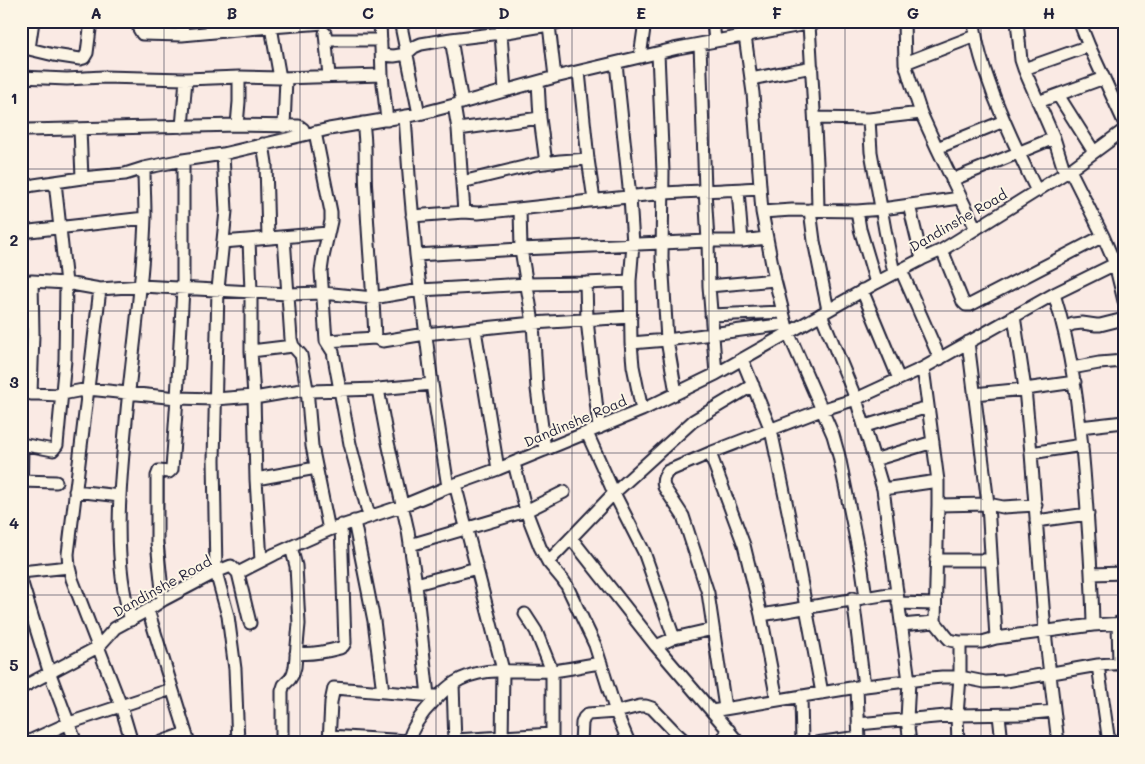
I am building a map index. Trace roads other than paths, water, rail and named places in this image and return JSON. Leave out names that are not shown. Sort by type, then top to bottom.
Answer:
[{"type":"street","points":[[33,21],[25,49],[80,59],[84,58],[87,53],[91,21]]},
{"type":"street","points":[[138,21],[138,29],[142,34],[182,35],[224,26],[324,22],[328,76]]},
{"type":"street","points":[[182,35],[183,21]]},
{"type":"street","points":[[380,21],[382,75],[387,120]]},
{"type":"street","points":[[400,21],[419,114]]},
{"type":"street","points":[[640,57],[645,21]]},
{"type":"street","points":[[713,21],[715,41]]},
{"type":"street","points":[[21,188],[82,178],[125,174],[144,168],[223,154],[310,133],[419,114],[555,77],[640,57],[823,21]]},
{"type":"street","points":[[904,21],[905,63],[921,113],[976,229]]},
{"type":"street","points":[[974,21],[975,36],[981,58],[1004,122],[1037,191]]},
{"type":"street","points":[[1018,21],[1021,60],[1024,68],[1067,172],[1103,236],[1115,264],[1124,301]]},
{"type":"street","points":[[1079,21],[1124,129]]},
{"type":"street","points":[[382,56],[406,54],[421,44],[502,27],[556,22],[555,77]]},
{"type":"street","points":[[271,24],[283,78],[284,127]]},
{"type":"street","points":[[809,24],[817,163],[814,241],[824,312],[856,399],[883,489],[909,681],[908,719],[910,743]]},
{"type":"street","points":[[502,27],[505,91]]},
{"type":"street","points":[[745,36],[753,93],[762,212],[775,280],[787,328],[833,435],[839,456],[866,597]]},
{"type":"street","points":[[905,63],[975,36]]},
{"type":"street","points":[[451,38],[458,104],[464,212]]},
{"type":"street","points":[[326,40],[381,40]]},
{"type":"street","points":[[700,44],[709,286],[716,374]]},
{"type":"street","points":[[1024,68],[1089,46]]},
{"type":"street","points":[[658,53],[664,172],[662,258],[667,340],[676,393]]},
{"type":"street","points":[[616,63],[633,244],[630,280],[631,343],[634,374],[642,410]]},
{"type":"street","points":[[751,79],[812,67]]},
{"type":"street","points":[[579,72],[594,200]]},
{"type":"street","points":[[21,77],[186,79],[382,75]]},
{"type":"street","points":[[237,126],[239,78]]},
{"type":"street","points":[[1038,102],[1104,78]]},
{"type":"street","points":[[182,127],[186,79]]},
{"type":"street","points":[[538,82],[540,118],[546,163]]},
{"type":"street","points":[[1058,95],[1094,152]]},
{"type":"street","points":[[815,118],[869,118],[921,113]]},
{"type":"street","points":[[405,116],[412,216],[432,384],[452,485],[467,527],[503,670],[503,740]]},
{"type":"street","points":[[458,129],[540,118]]},
{"type":"street","points":[[869,118],[871,152],[885,230],[898,272],[940,359]]},
{"type":"street","points":[[937,148],[1004,122]]},
{"type":"street","points":[[363,124],[366,143],[365,191],[374,298],[375,338]]},
{"type":"street","points":[[21,129],[299,126],[310,133],[331,212],[322,264],[326,340],[333,352],[350,444],[369,516]]},
{"type":"street","points":[[80,129],[82,178]]},
{"type":"street","name":"Dandinshe Road","points":[[21,688],[98,647],[116,628],[216,572],[231,566],[238,573],[329,530],[402,506],[452,485],[498,470],[587,433],[642,410],[716,374],[742,359],[787,328],[824,312],[876,282],[922,258],[942,250],[1067,172],[1124,129]]},
{"type":"street","points":[[952,180],[1054,138]]},
{"type":"street","points":[[262,144],[266,163],[268,238]]},
{"type":"street","points":[[223,154],[226,211],[218,289],[214,460],[216,572],[228,616],[235,669],[238,743]]},
{"type":"street","points":[[462,182],[536,164],[588,159]]},
{"type":"street","points":[[163,600],[157,542],[157,476],[159,472],[169,472],[172,469],[183,288],[183,160]]},
{"type":"street","points":[[131,620],[123,592],[120,566],[119,517],[123,456],[141,286],[145,218],[144,168]]},
{"type":"street","points":[[21,502],[22,444],[49,450],[55,449],[57,445],[65,360],[66,283],[55,182]]},
{"type":"street","points":[[412,216],[464,212],[478,213],[705,190],[760,188]]},
{"type":"street","points":[[738,190],[742,241]]},
{"type":"street","points":[[762,212],[857,211],[960,198]]},
{"type":"street","points":[[909,205],[922,258]]},
{"type":"street","points":[[520,209],[521,249],[534,323],[537,389],[545,450]]},
{"type":"street","points":[[857,211],[861,236],[876,282]]},
{"type":"street","points":[[21,232],[145,218]]},
{"type":"street","points":[[223,242],[328,233]]},
{"type":"street","points":[[942,250],[963,302],[970,305],[1103,236]]},
{"type":"street","points":[[284,237],[293,346],[301,355],[308,389],[312,446],[329,530]]},
{"type":"street","points":[[416,255],[633,244],[742,241],[766,238]]},
{"type":"street","points":[[249,240],[251,351],[261,561]]},
{"type":"street","points":[[725,708],[708,593],[683,516],[664,487],[664,478],[668,471],[821,410],[856,399],[923,368],[1054,294],[1115,264]]},
{"type":"street","points":[[432,384],[378,389],[311,391],[308,389],[260,397],[215,399],[177,398],[88,389],[62,395],[26,393],[34,320],[26,281],[66,283],[100,289],[141,286],[288,294],[323,293],[374,298],[420,290],[630,280]]},
{"type":"street","points":[[709,286],[775,280]]},
{"type":"street","points":[[586,283],[587,320],[599,428]]},
{"type":"street","points":[[100,289],[68,554],[69,567],[79,597],[121,706],[132,743]]},
{"type":"street","points":[[862,290],[899,379]]},
{"type":"street","points":[[1054,294],[1064,328],[1075,382],[1088,514],[1093,625]]},
{"type":"street","points":[[711,315],[783,312]]},
{"type":"street","points":[[1014,316],[1031,453],[1045,632],[1058,743]]},
{"type":"street","points":[[326,340],[375,338],[383,340],[534,323],[631,317]]},
{"type":"street","points":[[1064,328],[1073,324],[1096,325],[1124,319]]},
{"type":"street","points":[[631,343],[787,328]]},
{"type":"street","points":[[475,330],[498,470]]},
{"type":"street","points":[[968,342],[988,504],[996,638]]},
{"type":"street","points":[[251,351],[293,346]]},
{"type":"street","points":[[742,359],[771,430],[822,693]]},
{"type":"street","points":[[1072,368],[1124,361]]},
{"type":"street","points":[[712,710],[942,676],[996,682],[1098,665],[1121,664],[1121,623],[996,638],[982,642],[960,642],[947,638],[935,622],[938,481],[923,368]]},
{"type":"street","points":[[974,394],[1075,382]]},
{"type":"street","points":[[548,562],[614,493],[692,421],[753,385]]},
{"type":"street","points":[[378,389],[410,545],[434,696]]},
{"type":"street","points":[[865,426],[928,407]]},
{"type":"street","points":[[1080,427],[1124,422]]},
{"type":"street","points":[[587,433],[614,493],[644,552],[674,638]]},
{"type":"street","points":[[874,460],[933,442]]},
{"type":"street","points":[[1031,453],[1082,445]]},
{"type":"street","points":[[710,453],[744,545],[762,615],[777,700]]},
{"type":"street","points":[[514,463],[526,511],[540,547],[548,562],[564,580],[595,645],[616,712],[629,743]]},
{"type":"street","points":[[256,479],[316,468]]},
{"type":"street","points":[[22,481],[56,482]]},
{"type":"street","points":[[883,489],[938,481]]},
{"type":"street","points":[[75,491],[120,496]]},
{"type":"street","points":[[410,545],[526,511],[564,492]]},
{"type":"street","points":[[938,505],[988,504],[1003,507],[1036,505]]},
{"type":"street","points":[[1036,521],[1088,514]]},
{"type":"street","points":[[354,521],[374,621],[383,692]]},
{"type":"street","points":[[296,653],[326,652],[340,648],[345,643],[342,525]]},
{"type":"street","points":[[571,538],[656,646],[739,743]]},
{"type":"street","points":[[282,743],[282,691],[284,685],[293,674],[295,667],[299,624],[296,566],[291,547]]},
{"type":"street","points":[[936,560],[991,560]]},
{"type":"street","points":[[21,572],[69,567]]},
{"type":"street","points":[[416,584],[477,568]]},
{"type":"street","points":[[238,573],[250,623]]},
{"type":"street","points":[[1092,574],[1124,573]]},
{"type":"street","points":[[21,580],[50,674],[76,743]]},
{"type":"street","points":[[762,615],[866,597],[898,598],[936,604]]},
{"type":"street","points":[[816,743],[859,740],[860,687],[853,598]]},
{"type":"street","points":[[148,610],[188,738],[159,743]]},
{"type":"street","points":[[453,684],[455,741],[552,738],[552,671],[536,631],[525,614]]},
{"type":"street","points":[[901,625],[935,622]]},
{"type":"street","points":[[656,646],[674,638],[713,629]]},
{"type":"street","points":[[958,743],[957,715],[960,642]]},
{"type":"street","points":[[434,696],[334,688],[329,740],[407,742],[416,722],[434,696],[466,677],[481,672],[503,670],[552,671],[600,663]]},
{"type":"street","points":[[1098,665],[1109,743]]},
{"type":"street","points":[[25,743],[69,722],[172,689]]},
{"type":"street","points":[[800,696],[802,743]]},
{"type":"street","points":[[581,743],[582,723],[588,714],[616,712],[640,706],[652,708],[687,743]]},
{"type":"street","points":[[858,724],[957,715],[999,715],[1054,711]]},
{"type":"street","points":[[999,715],[1002,743]]},
{"type":"street","points":[[719,743],[728,730]]}]
